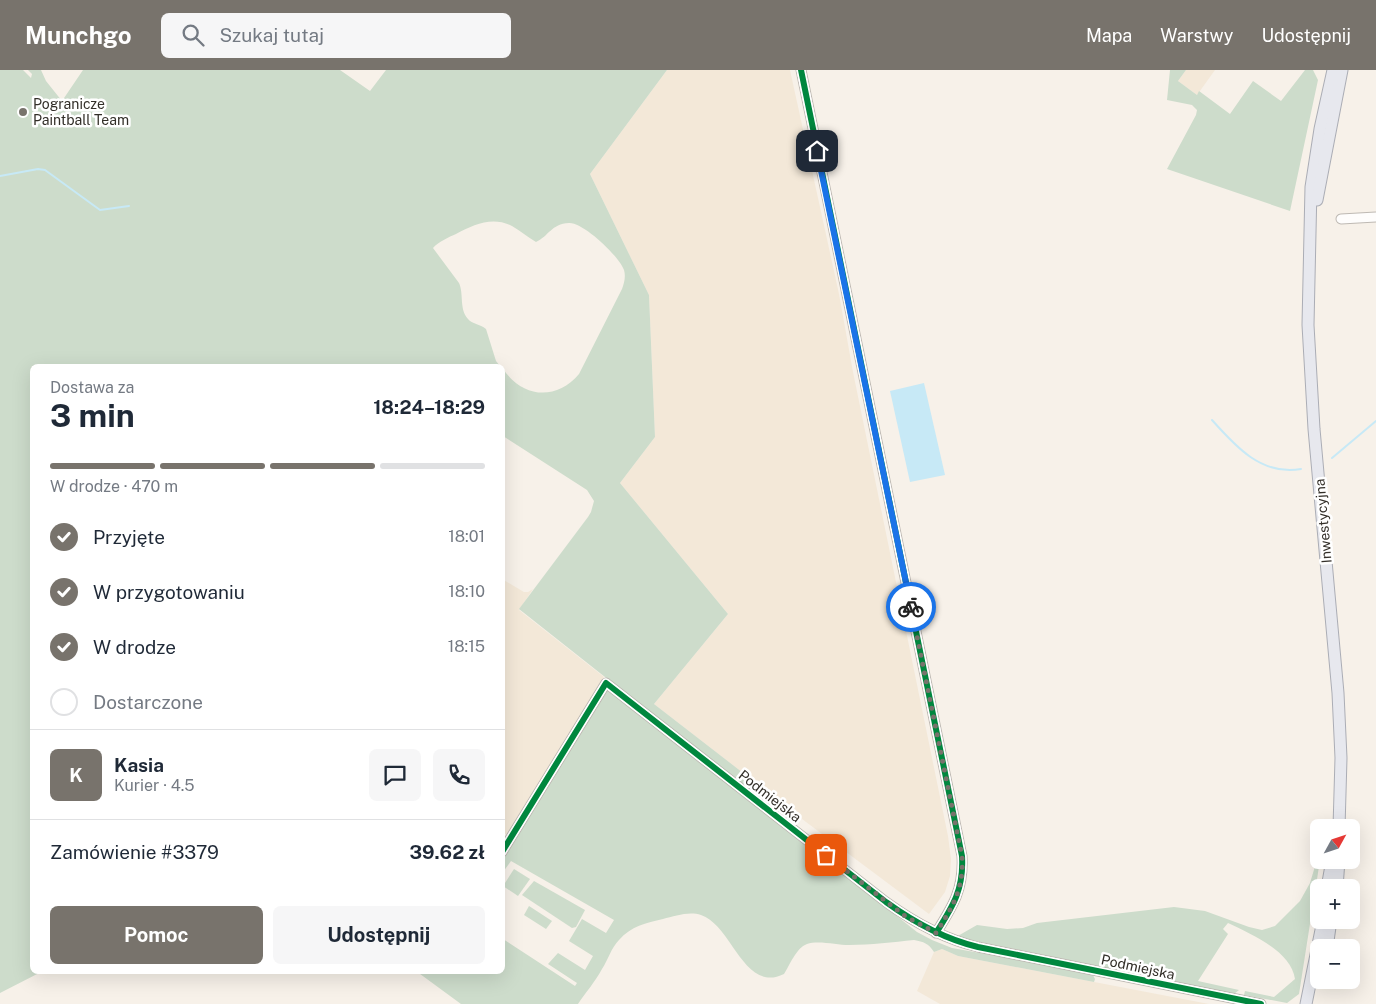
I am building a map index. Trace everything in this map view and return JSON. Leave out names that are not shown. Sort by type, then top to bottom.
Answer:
[{"type":"main road","name":"Inwestycyjna","points":[[1333,70],[1312,176],[1308,296],[1309,364],[1338,693],[1341,758],[1339,819]]},
{"type":"main road","name":"Inwestycyjna","points":[[1311,228],[1342,70]]},
{"type":"main road","points":[[1306,1004],[1321,929]]},
{"type":"main road","points":[[1315,1004],[1318,989]]},
{"type":"street","points":[[801,70],[962,856],[963,874],[960,886],[952,906],[936,933]]},
{"type":"street","points":[[1341,219],[1376,217]]},
{"type":"street","name":"Podmiejska","points":[[505,847],[606,683],[886,902],[916,923],[936,933],[952,940],[988,949],[1260,1004]]},
{"type":"shaded area","points":[[667,70],[790,70],[839,294],[853,372],[948,836],[951,859],[950,876],[945,892],[929,914],[806,822],[654,704],[728,614],[620,483],[655,437],[649,295],[590,174]]},
{"type":"shaded area","points":[[1186,70],[1215,70],[1197,95],[1178,81]]},
{"type":"shaded area","points":[[505,581],[524,592],[533,589],[519,610],[604,677],[509,836],[505,834]]},
{"type":"shaded area","points":[[942,949],[958,956],[1209,1004],[940,1004],[917,991],[934,952]]},
{"type":"green space","points":[[0,70],[23,70],[31,78],[32,74],[28,70],[41,70],[46,81],[62,101],[83,70],[340,70],[370,91],[386,70],[667,70],[590,174],[649,295],[655,437],[620,483],[728,614],[654,704],[800,817],[788,819],[726,773],[705,754],[696,749],[519,609],[588,517],[594,501],[587,490],[505,437],[505,372],[520,386],[540,392],[560,389],[570,383],[579,374],[622,289],[625,275],[621,264],[608,249],[591,234],[575,224],[569,223],[558,226],[536,242],[505,223],[484,222],[447,238],[433,248],[459,283],[465,315],[470,321],[486,329],[498,364],[30,364],[30,974],[37,974],[0,993]]},
{"type":"green space","points":[[1170,70],[1186,70],[1178,81],[1197,95],[1199,91],[1230,114],[1253,81],[1281,101],[1305,70],[1313,70],[1318,80],[1290,211],[1167,169],[1197,110],[1192,105],[1167,100]]},
{"type":"green space","points":[[606,690],[612,691],[917,932],[952,948],[1092,973],[1095,979],[1094,982],[958,956],[942,949],[934,952],[926,943],[914,940],[857,945],[807,944],[796,953],[784,974],[770,978],[759,975],[748,967],[712,921],[701,915],[687,914],[645,924],[634,928],[624,935],[616,943],[599,974],[578,1004],[461,1004],[420,974],[505,974],[505,940],[575,986],[577,983],[548,964],[558,953],[585,970],[593,956],[569,941],[582,919],[606,933],[614,920],[511,861],[505,869],[505,854]]},
{"type":"green space","points":[[514,869],[530,879],[518,896],[505,887],[505,883]]},
{"type":"green space","points":[[1314,869],[1319,869],[1317,879],[1311,879]]},
{"type":"green space","points":[[534,881],[585,910],[576,927],[572,928],[522,895]]},
{"type":"green space","points":[[1310,883],[1310,924],[1299,994],[1287,1003],[1244,995],[1245,991],[1274,997],[1295,979],[1292,969],[1278,952],[1258,938],[1228,923],[1223,929],[1228,934],[1198,981],[1239,990],[1234,994],[956,937],[977,925],[1007,929],[1023,928],[1037,923],[1174,907],[1205,911],[1262,930],[1275,926],[1300,901]]},
{"type":"green space","points":[[529,906],[552,921],[546,929],[524,915]]},
{"type":"water","points":[[924,383],[945,475],[910,482],[890,391]]},
{"type":"waterway","points":[[0,176],[38,169],[45,170],[100,210],[129,206]]},
{"type":"waterway","points":[[1212,420],[1240,449],[1262,464],[1287,470],[1301,469]]},
{"type":"waterway","points":[[1332,458],[1376,421]]},
{"type":"cycle path","points":[[801,70],[962,856],[961,878],[956,897],[936,933]]},
{"type":"cycle path","points":[[505,847],[606,683],[886,902],[930,929],[953,940],[978,947],[1261,1004]]},
{"type":"way so far","points":[[826,855],[905,916],[936,933],[952,906],[960,886],[963,874],[962,856],[911,607]]},
{"type":"place","name":"Pogranicze Paintball Team","points":[[23,112]]},
{"type":"route","points":[[817,151],[911,607]]}]
